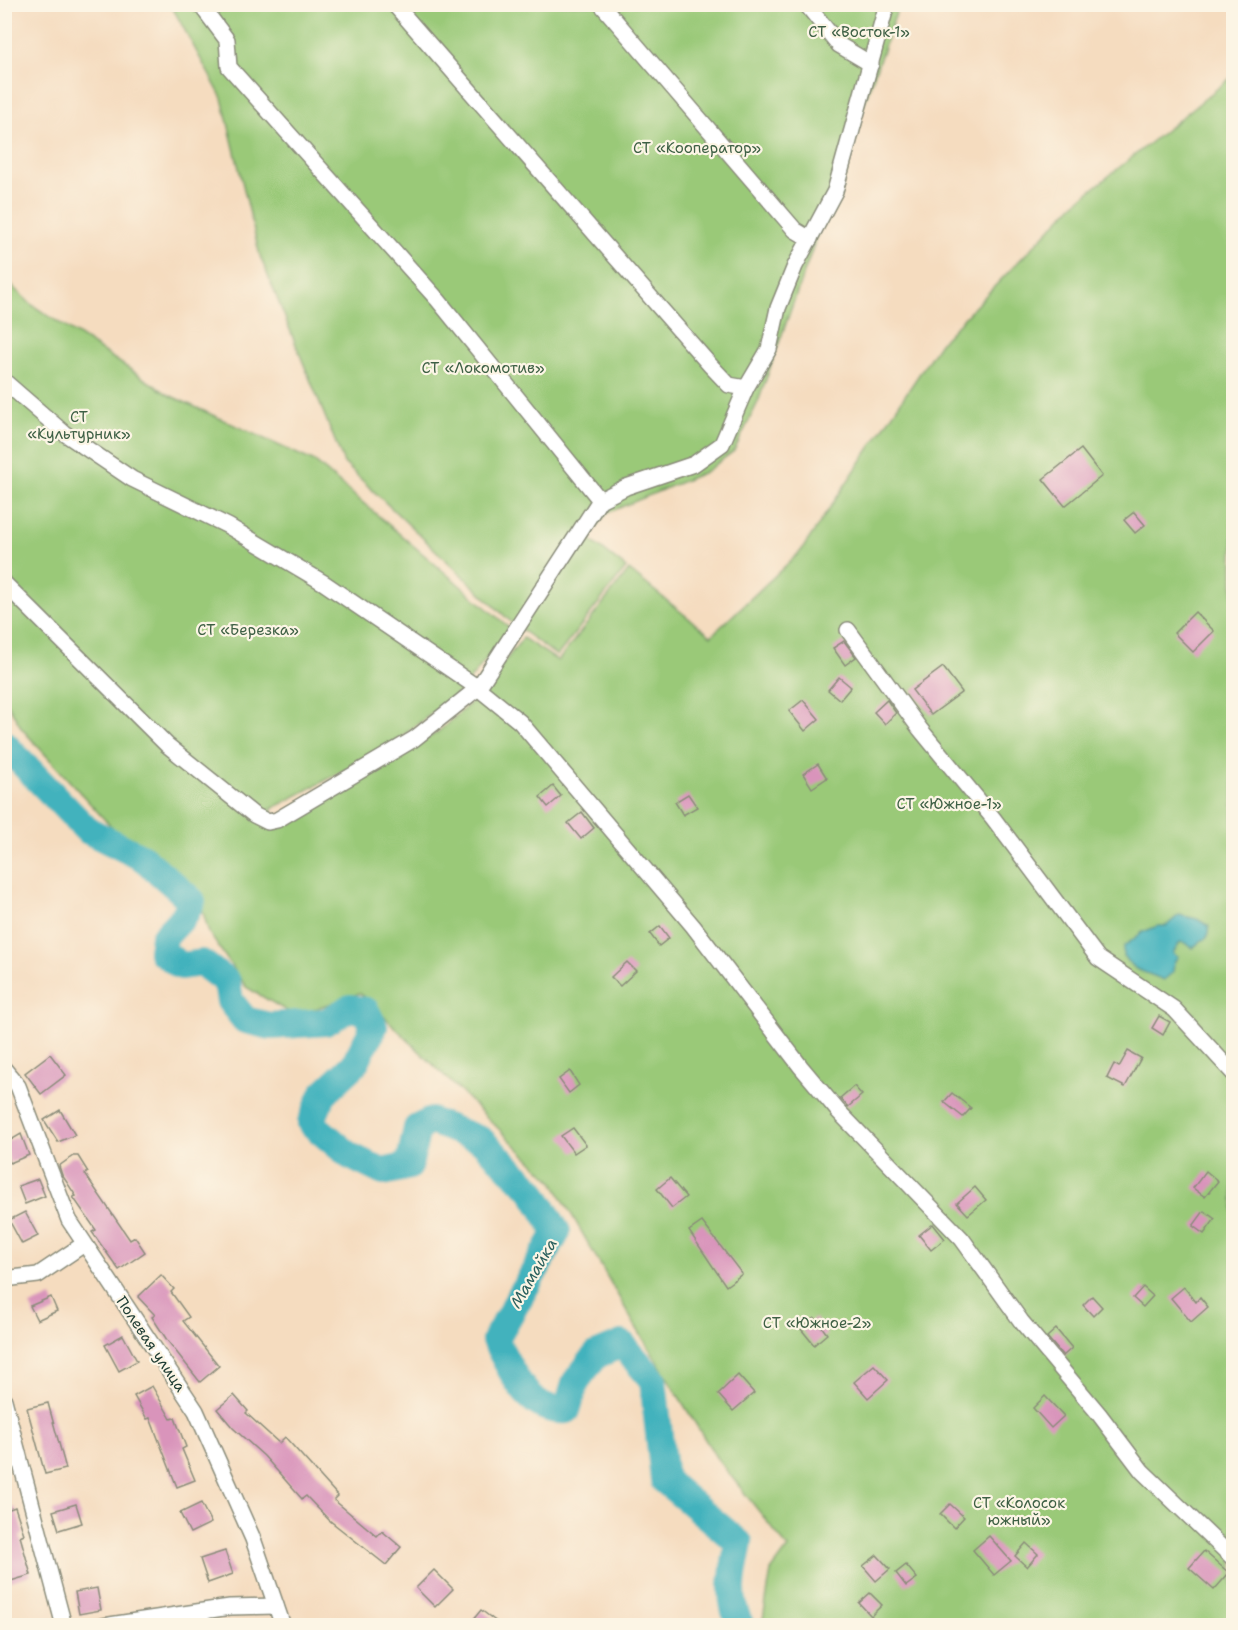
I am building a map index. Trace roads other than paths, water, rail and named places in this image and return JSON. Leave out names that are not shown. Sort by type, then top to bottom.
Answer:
[{"type":"street","points":[[201,4],[227,40],[229,67],[438,300],[600,500]]},
{"type":"street","points":[[394,4],[710,365],[729,385],[746,388]]},
{"type":"street","points":[[601,4],[795,231],[810,239]]},
{"type":"street","points":[[806,4],[839,45],[871,64]]},
{"type":"street","points":[[4,583],[167,745],[254,814],[268,822],[277,819],[414,739],[478,688],[600,500],[626,487],[694,464],[722,444],[746,388],[769,349],[778,308],[795,266],[835,191],[887,4]]},
{"type":"street","points":[[4,381],[64,433],[132,479],[228,525],[324,583],[478,688],[520,722],[693,926],[831,1102],[962,1239],[1021,1321],[1099,1414],[1142,1471],[1233,1559]]},
{"type":"street","points":[[848,630],[920,729],[993,818],[1098,958],[1174,1009],[1233,1074]]},
{"type":"street","name":"Полевая улица","points":[[4,1069],[18,1086],[69,1220],[196,1412],[253,1539],[283,1626]]},
{"type":"street","points":[[4,1279],[38,1275],[84,1244]]},
{"type":"street","points":[[4,1400],[64,1626]]},
{"type":"street","points":[[103,1626],[230,1607],[276,1606]]},
{"type":"water","points":[[1179,915],[1197,919],[1209,926],[1207,938],[1192,948],[1180,942],[1173,953],[1178,957],[1174,962],[1173,972],[1164,980],[1136,969],[1123,956],[1123,947],[1143,932],[1158,926],[1166,926]]},
{"type":"waterway","name":"Мамайка","points":[[4,744],[87,830],[143,858],[192,901],[184,916],[164,937],[162,952],[181,966],[202,963],[227,982],[230,1001],[245,1020],[270,1026],[326,1022],[350,1008],[366,1011],[374,1027],[354,1065],[323,1094],[311,1123],[350,1156],[383,1172],[409,1166],[417,1128],[431,1121],[481,1140],[532,1190],[557,1232],[495,1340],[522,1387],[541,1405],[553,1409],[567,1410],[576,1381],[596,1355],[622,1344],[653,1380],[664,1480],[739,1543],[733,1574],[732,1595],[736,1616],[741,1626]]},
{"type":"park label","name":"СТ «Восток-1»","points":[[859,32]]},
{"type":"park label","name":"СТ «Кооператор»","points":[[697,148]]},
{"type":"park label","name":"СТ «Локомотив»","points":[[483,368]]},
{"type":"park label","name":"СТ «Культурник»","points":[[79,426]]},
{"type":"park label","name":"СТ «Березка»","points":[[248,630]]},
{"type":"park label","name":"СТ «Южное-1»","points":[[949,804]]},
{"type":"park label","name":"СТ «Южное-2»","points":[[817,1323]]},
{"type":"park label","name":"СТ «Колосок южный»","points":[[1019,1512]]}]
